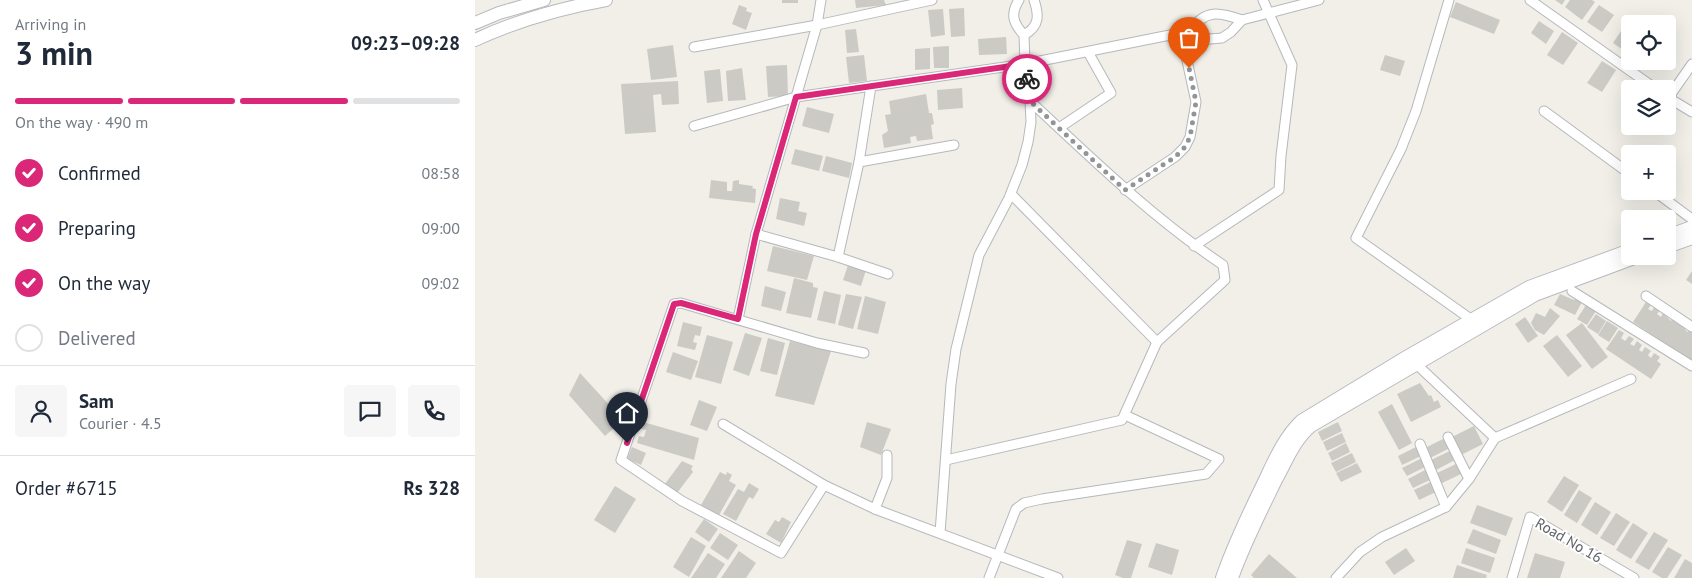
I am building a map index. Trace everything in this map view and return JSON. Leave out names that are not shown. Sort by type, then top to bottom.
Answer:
[{"type":"street","points":[[475,23],[506,11],[544,0]]},
{"type":"street","points":[[475,40],[551,6],[606,0]]},
{"type":"street","points":[[738,319],[756,234],[817,25],[821,0]]},
{"type":"street","points":[[694,47],[817,25],[932,0]]},
{"type":"street","points":[[940,533],[951,384],[956,349],[979,255],[1011,194],[1028,142],[1031,122],[1024,35],[1017,27],[1013,16],[1014,7],[1019,0]]},
{"type":"street","points":[[1024,35],[1029,32],[1038,18],[1038,10],[1034,0]]},
{"type":"street","points":[[1194,246],[1279,190],[1281,156],[1292,65],[1263,0]]},
{"type":"street","points":[[1186,32],[1210,39],[1223,38],[1242,20],[1319,0]]},
{"type":"street","points":[[1449,0],[1416,111],[1401,149],[1355,238],[1472,320]]},
{"type":"street","points":[[1530,0],[1643,80]]},
{"type":"street","points":[[694,126],[796,97],[1025,64],[1186,32],[1201,18],[1213,13],[1227,14],[1242,20]]},
{"type":"street","points":[[1125,190],[1175,157],[1185,147],[1190,137],[1196,102],[1186,32]]},
{"type":"street","points":[[1059,128],[1111,93],[1088,52]]},
{"type":"street","points":[[1676,86],[1692,64]]},
{"type":"street","points":[[838,257],[859,162],[871,86]]},
{"type":"street","points":[[946,460],[1122,420],[1157,342],[1225,280],[1223,265],[1194,246],[1125,190],[1030,101]]},
{"type":"street","points":[[1676,102],[1692,112]]},
{"type":"street","points":[[1544,111],[1621,167]]},
{"type":"street","points":[[859,162],[954,145]]},
{"type":"street","points":[[1011,194],[1157,342]]},
{"type":"street","points":[[1666,200],[1692,219]]},
{"type":"street","points":[[1676,233],[1692,227]]},
{"type":"street","points":[[756,234],[838,257],[888,274]]},
{"type":"street","points":[[1676,244],[1692,238]]},
{"type":"street","points":[[1232,578],[1248,538],[1271,490],[1289,455],[1305,431],[1472,320],[1529,287],[1621,253]]},
{"type":"street","points":[[1222,578],[1237,539],[1276,456],[1301,421],[1535,295],[1621,263]]},
{"type":"street","points":[[1572,291],[1692,366]]},
{"type":"street","points":[[1646,296],[1692,327]]},
{"type":"street","points":[[824,485],[781,553],[682,502],[621,460],[674,304],[681,303],[817,343],[864,352]]},
{"type":"street","points":[[1412,360],[1495,438]]},
{"type":"street","points":[[1336,578],[1360,552],[1381,537],[1446,507],[1469,479],[1495,438],[1631,379]]},
{"type":"street","points":[[989,578],[1016,509],[1024,504],[1043,499],[1205,474],[1219,460],[1125,415]]},
{"type":"street","points":[[723,424],[824,485],[875,509],[998,557],[1058,578]]},
{"type":"street","points":[[1448,437],[1469,479]]},
{"type":"street","points":[[1420,444],[1446,507]]},
{"type":"street","points":[[875,509],[887,478],[887,455]]},
{"type":"street","name":"Road No 16","points":[[1512,578],[1530,517],[1634,578]]},
{"type":"building","points":[[782,0],[798,0],[798,3],[782,3]]},
{"type":"building","points":[[855,0],[884,0],[886,5],[856,8]]},
{"type":"building","points":[[1555,0],[1565,0],[1562,5]]},
{"type":"building","points":[[1570,0],[1592,0],[1595,2],[1582,20],[1565,7]]},
{"type":"building","points":[[1456,2],[1500,20],[1494,34],[1450,17]]},
{"type":"building","points":[[739,5],[747,8],[746,11],[752,13],[746,30],[732,24]]},
{"type":"building","points":[[1599,5],[1614,15],[1602,32],[1587,22]]},
{"type":"building","points":[[964,8],[965,36],[951,37],[949,9]]},
{"type":"building","points":[[943,9],[945,35],[931,37],[928,10]]},
{"type":"building","points":[[1539,21],[1554,31],[1546,44],[1531,33]]},
{"type":"building","points":[[856,29],[859,52],[847,53],[845,30]]},
{"type":"building","points":[[1621,31],[1621,49],[1613,43]]},
{"type":"building","points":[[1562,32],[1578,43],[1563,65],[1547,55]]},
{"type":"building","points":[[1006,37],[1007,54],[979,55],[978,39]]},
{"type":"building","points":[[673,45],[677,77],[651,80],[647,49]]},
{"type":"building","points":[[949,46],[949,68],[934,68],[933,47]]},
{"type":"building","points":[[930,48],[930,69],[915,70],[915,49]]},
{"type":"building","points":[[864,55],[867,81],[849,83],[846,57]]},
{"type":"building","points":[[1385,55],[1405,61],[1400,76],[1380,70]]},
{"type":"building","points":[[1602,61],[1616,70],[1602,92],[1587,83]]},
{"type":"building","points":[[787,65],[788,96],[768,97],[766,66]]},
{"type":"building","points":[[742,68],[746,100],[728,101],[726,71]]},
{"type":"building","points":[[720,69],[723,101],[707,103],[704,71]]},
{"type":"building","points":[[678,81],[679,104],[662,105],[661,94],[653,95],[656,132],[625,134],[621,84]]},
{"type":"building","points":[[962,88],[963,108],[938,110],[937,90]]},
{"type":"building","points":[[926,94],[929,113],[932,113],[934,124],[931,125],[933,139],[917,141],[916,136],[910,137],[911,143],[884,148],[882,135],[888,131],[885,115],[891,114],[889,101]]},
{"type":"building","points":[[807,107],[834,114],[829,133],[802,126]]},
{"type":"building","points":[[795,149],[823,156],[819,171],[791,164]]},
{"type":"building","points":[[826,156],[852,163],[849,178],[822,171]]},
{"type":"building","points":[[711,180],[727,182],[727,191],[732,191],[733,181],[739,180],[739,184],[753,186],[752,188],[756,189],[755,203],[709,198]]},
{"type":"building","points":[[780,198],[800,202],[798,211],[807,213],[804,226],[776,219]]},
{"type":"building","points":[[773,246],[814,256],[807,280],[767,271]]},
{"type":"building","points":[[848,265],[866,270],[861,286],[843,280]]},
{"type":"building","points":[[1692,271],[1692,284],[1686,280]]},
{"type":"building","points":[[794,278],[813,283],[813,287],[818,288],[811,318],[786,313]]},
{"type":"building","points":[[765,286],[786,292],[781,311],[761,306]]},
{"type":"building","points":[[824,291],[841,295],[835,324],[817,320]]},
{"type":"building","points":[[846,294],[862,297],[853,329],[838,325]]},
{"type":"building","points":[[1560,294],[1582,302],[1575,315],[1554,305]]},
{"type":"building","points":[[865,296],[886,302],[878,334],[857,329]]},
{"type":"building","points":[[1646,302],[1651,305],[1648,309],[1652,311],[1654,307],[1660,310],[1657,314],[1661,317],[1663,313],[1671,321],[1672,319],[1686,328],[1685,330],[1688,332],[1690,330],[1692,332],[1692,361],[1633,322]]},
{"type":"building","points":[[1586,305],[1596,311],[1587,325],[1577,319]]},
{"type":"building","points":[[1550,308],[1560,316],[1544,335],[1535,330],[1531,323],[1536,313],[1545,317]]},
{"type":"building","points":[[1596,314],[1606,321],[1598,334],[1587,327]]},
{"type":"building","points":[[1525,317],[1538,336],[1528,343],[1515,324]]},
{"type":"building","points":[[1607,321],[1618,328],[1609,342],[1598,335]]},
{"type":"building","points":[[683,322],[702,327],[700,336],[695,335],[693,342],[697,343],[695,350],[677,346]]},
{"type":"building","points":[[1582,323],[1608,357],[1592,369],[1566,335]]},
{"type":"building","points":[[1619,330],[1624,333],[1621,338],[1625,341],[1629,336],[1634,339],[1630,344],[1634,346],[1637,341],[1642,345],[1639,350],[1642,352],[1645,347],[1651,351],[1648,355],[1651,358],[1654,353],[1660,357],[1657,361],[1661,364],[1651,379],[1606,349]]},
{"type":"building","points":[[745,333],[762,338],[749,376],[733,370]]},
{"type":"building","points":[[707,335],[733,342],[721,384],[695,377]]},
{"type":"building","points":[[1557,335],[1582,366],[1568,377],[1543,346]]},
{"type":"building","points":[[768,338],[785,343],[777,375],[760,371]]},
{"type":"building","points":[[790,341],[831,351],[814,405],[775,396]]},
{"type":"building","points":[[673,352],[698,361],[691,380],[666,372]]},
{"type":"building","points":[[580,373],[623,420],[605,436],[569,395]]},
{"type":"building","points":[[1420,383],[1429,396],[1431,395],[1434,402],[1438,400],[1441,407],[1411,422],[1397,394]]},
{"type":"building","points":[[699,400],[717,407],[707,431],[690,425]]},
{"type":"building","points":[[1392,404],[1412,443],[1399,450],[1378,412]]},
{"type":"building","points":[[643,422],[699,438],[694,460],[637,443],[639,436],[644,437],[646,430],[641,429]]},
{"type":"building","points":[[867,422],[891,429],[881,455],[860,447]]},
{"type":"building","points":[[1338,422],[1342,431],[1322,441],[1318,432]]},
{"type":"building","points":[[1474,426],[1483,444],[1461,455],[1452,437]]},
{"type":"building","points":[[1342,433],[1346,442],[1327,451],[1323,442]]},
{"type":"building","points":[[1445,438],[1450,448],[1430,458],[1425,448]]},
{"type":"building","points":[[1346,443],[1350,452],[1332,461],[1328,453]]},
{"type":"building","points":[[1418,446],[1423,455],[1402,465],[1398,456]]},
{"type":"building","points":[[632,447],[646,453],[641,465],[627,459]]},
{"type":"building","points":[[1450,451],[1455,460],[1436,470],[1431,460]]},
{"type":"building","points":[[1352,453],[1356,462],[1336,472],[1331,463]]},
{"type":"building","points":[[1422,458],[1427,466],[1407,476],[1402,468]]},
{"type":"building","points":[[682,461],[693,466],[691,469],[693,472],[677,493],[665,484]]},
{"type":"building","points":[[1357,463],[1362,472],[1341,482],[1336,473]]},
{"type":"building","points":[[1456,464],[1461,474],[1440,484],[1435,474]]},
{"type":"building","points":[[1427,469],[1432,479],[1413,488],[1408,479]]},
{"type":"building","points":[[720,472],[726,475],[727,472],[732,475],[729,481],[736,485],[719,515],[701,505]]},
{"type":"building","points":[[1564,476],[1579,485],[1562,512],[1547,502]]},
{"type":"building","points":[[1433,481],[1438,491],[1419,500],[1414,490]]},
{"type":"building","points":[[749,483],[759,489],[753,499],[749,497],[736,521],[723,514],[738,489],[744,492]]},
{"type":"building","points":[[615,486],[636,499],[615,533],[594,520]]},
{"type":"building","points":[[1579,490],[1592,498],[1577,523],[1564,515]]},
{"type":"building","points":[[1595,502],[1611,512],[1597,535],[1581,525]]},
{"type":"building","points":[[1477,505],[1513,518],[1506,536],[1470,523]]},
{"type":"building","points":[[1616,513],[1630,522],[1614,546],[1600,538]]},
{"type":"building","points":[[782,517],[791,522],[781,543],[766,534],[775,520],[779,522]]},
{"type":"building","points":[[704,519],[718,529],[709,542],[695,532]]},
{"type":"building","points":[[1633,523],[1648,533],[1631,559],[1616,550]]},
{"type":"building","points":[[1473,529],[1501,540],[1496,554],[1467,543]]},
{"type":"building","points":[[1654,532],[1668,540],[1649,570],[1635,562]]},
{"type":"building","points":[[720,533],[738,545],[728,560],[710,548]]},
{"type":"building","points":[[691,537],[706,546],[689,577],[673,567]]},
{"type":"building","points":[[1127,540],[1142,544],[1131,578],[1123,578],[1115,575]]},
{"type":"building","points":[[1156,543],[1179,550],[1172,575],[1148,567]]},
{"type":"building","points":[[1668,547],[1682,555],[1667,578],[1662,578],[1652,572]]},
{"type":"building","points":[[1406,548],[1415,561],[1394,575],[1385,562]]},
{"type":"building","points":[[1466,548],[1495,558],[1490,573],[1461,563]]},
{"type":"building","points":[[739,551],[756,563],[746,578],[721,578]]},
{"type":"building","points":[[708,553],[725,564],[716,578],[691,578]]},
{"type":"building","points":[[1535,553],[1565,562],[1560,578],[1527,578]]},
{"type":"building","points":[[1269,554],[1297,578],[1254,578],[1251,575]]},
{"type":"building","points":[[1685,559],[1692,563],[1692,578],[1674,578]]},
{"type":"building","points":[[1457,565],[1487,575],[1486,578],[1453,578]]},
{"type":"way so far","points":[[1027,79],[1030,101],[1125,190],[1175,157],[1185,147],[1190,137],[1196,102],[1189,68]]},
{"type":"route","points":[[627,443],[674,304],[681,303],[738,319],[756,234],[796,97],[1025,64],[1027,79]]}]
